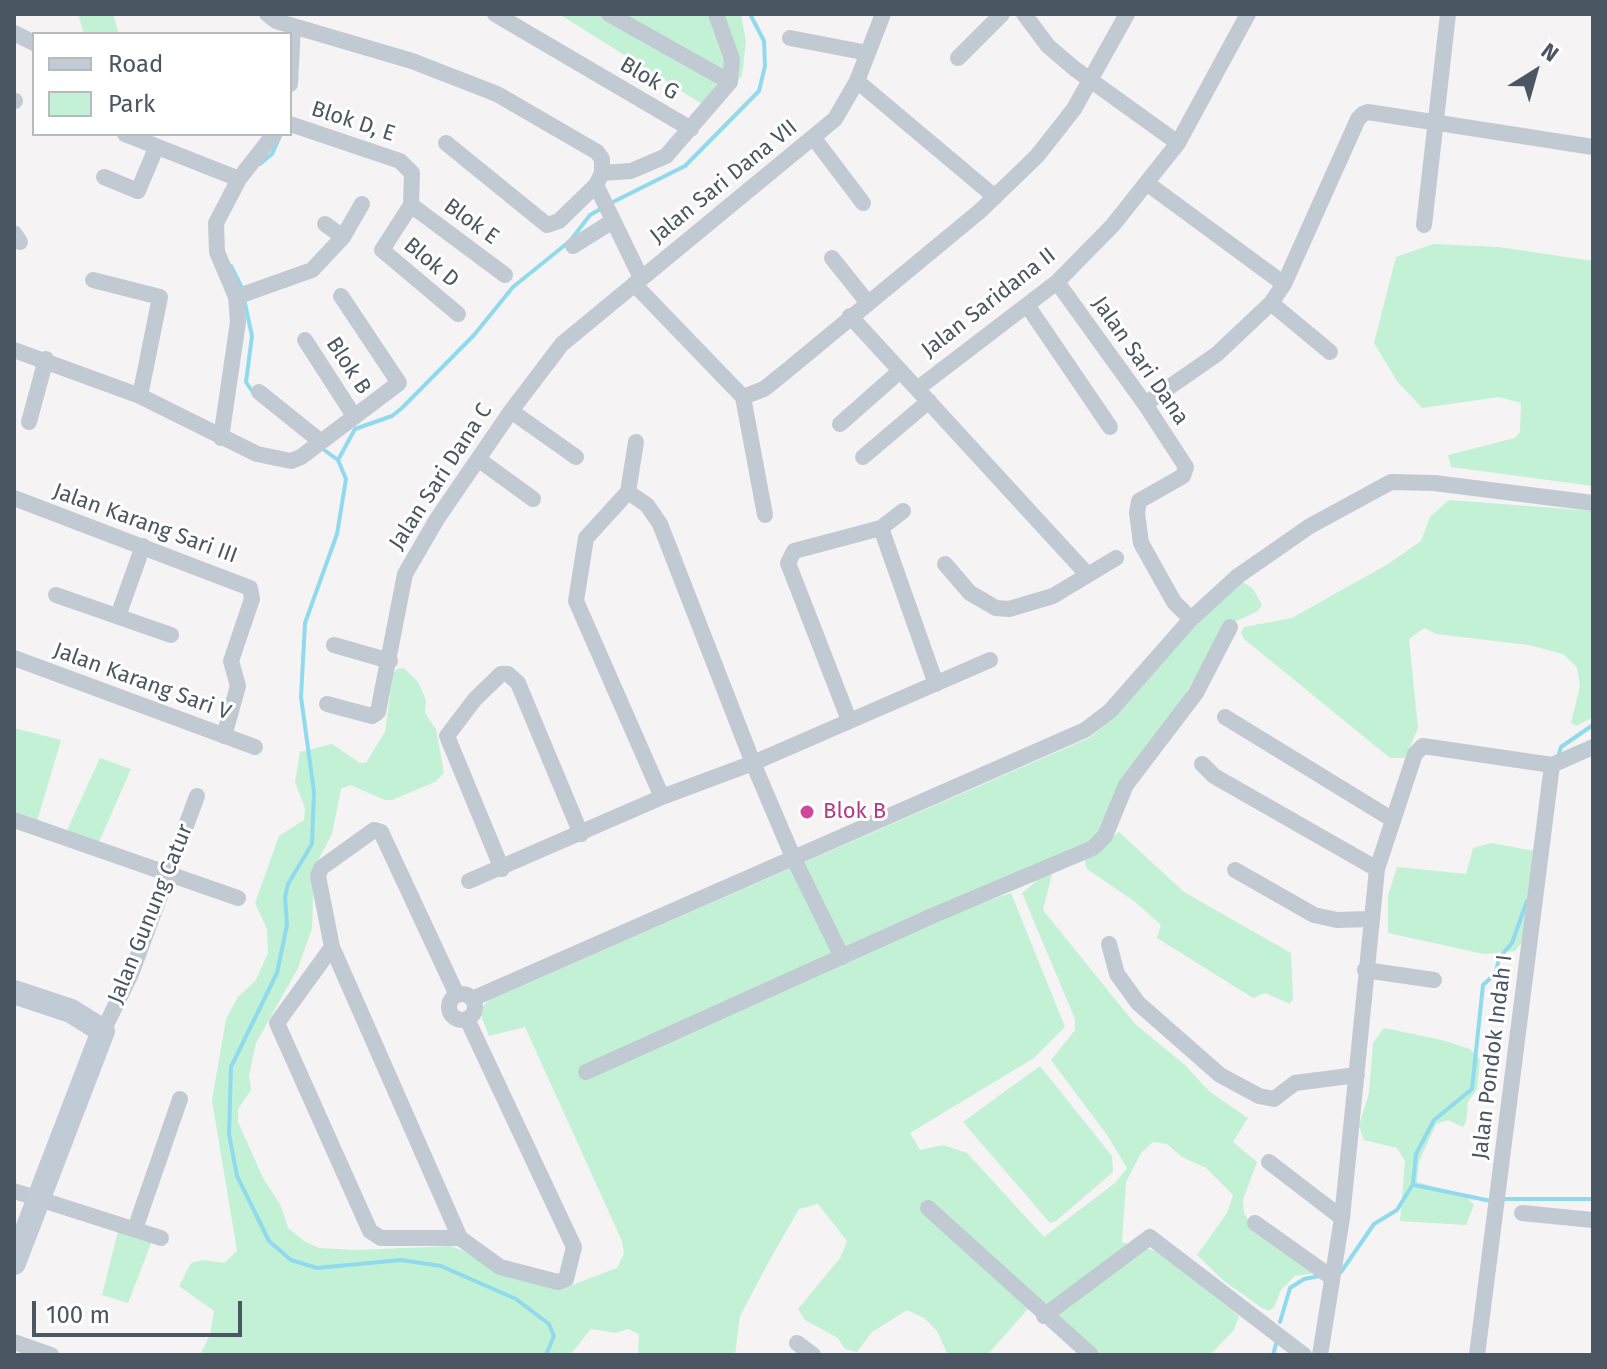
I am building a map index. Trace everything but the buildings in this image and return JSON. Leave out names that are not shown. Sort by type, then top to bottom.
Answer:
[{"type":"street","points":[[267,14],[293,26],[412,61],[497,94],[597,152],[602,159],[603,195],[638,281],[743,397],[765,515]]},
{"type":"street","name":"Blok G","points":[[495,14],[691,129],[666,156],[647,166],[616,174],[603,195]]},
{"type":"street","points":[[609,14],[730,82]]},
{"type":"street","points":[[691,129],[730,82],[732,59],[716,14]]},
{"type":"street","name":"Jalan Sari Dana VII","points":[[554,354],[835,119],[857,81],[883,14]]},
{"type":"street","points":[[958,58],[1002,14]]},
{"type":"street","points":[[1024,14],[1048,46],[1178,143]]},
{"type":"street","points":[[743,397],[764,389],[995,197],[1037,156],[1091,81],[1127,14]]},
{"type":"street","name":"Jalan Saridana II","points":[[863,457],[923,395],[1057,282],[1148,184],[1178,143],[1248,14]]},
{"type":"street","points":[[1424,225],[1448,14]]},
{"type":"street","points":[[292,42],[293,26]]},
{"type":"street","points":[[14,33],[32,42]]},
{"type":"street","points":[[790,38],[868,53]]},
{"type":"street","points":[[857,81],[995,197]]},
{"type":"street","points":[[1145,404],[1217,354],[1271,303],[1284,284],[1358,119],[1368,112],[1593,147]]},
{"type":"street","name":"Blok D, E","points":[[292,125],[400,161],[412,173],[411,205]]},
{"type":"street","points":[[135,136],[156,148],[239,179]]},
{"type":"street","points":[[221,438],[234,359],[236,297],[217,252],[215,235],[221,210],[239,179],[272,136]]},
{"type":"street","points":[[813,137],[863,203]]},
{"type":"street","points":[[446,143],[547,225],[603,195]]},
{"type":"street","points":[[104,177],[135,191],[142,189],[156,148]]},
{"type":"street","points":[[1148,184],[1284,284]]},
{"type":"street","points":[[573,246],[603,195]]},
{"type":"street","points":[[236,297],[312,270],[343,237],[362,204]]},
{"type":"street","name":"Blok E","points":[[411,205],[505,275]]},
{"type":"street","name":"Blok D","points":[[411,205],[382,250],[458,314]]},
{"type":"street","points":[[325,224],[343,237]]},
{"type":"street","points":[[832,258],[868,303]]},
{"type":"street","points":[[93,280],[160,297],[140,396]]},
{"type":"street","name":"Jalan Sari Dana","points":[[1057,282],[1145,404],[1186,467],[1183,476],[1145,496],[1137,507],[1141,543],[1174,602],[1191,619]]},
{"type":"street","points":[[14,350],[46,359],[140,396],[221,438],[281,460],[301,457],[399,383],[341,296]]},
{"type":"street","points":[[1271,303],[1330,352]]},
{"type":"street","points":[[1027,305],[1110,427]]},
{"type":"street","points":[[850,316],[1086,573]]},
{"type":"street","name":"Blok B","points":[[305,340],[354,416]]},
{"type":"street","name":"Jalan Sari Dana C","points":[[327,704],[372,716],[378,712],[405,574],[478,459],[554,354]]},
{"type":"street","points":[[29,422],[46,359]]},
{"type":"street","points":[[840,424],[900,371]]},
{"type":"street","points":[[259,392],[320,441]]},
{"type":"street","points":[[511,411],[576,457]]},
{"type":"street","points":[[636,442],[628,492],[586,538],[576,601],[662,797]]},
{"type":"street","points":[[478,459],[533,499]]},
{"type":"street","points":[[464,997],[1085,730],[1110,711],[1191,619],[1238,576],[1298,535],[1391,482],[1434,483],[1593,503]]},
{"type":"street","points":[[628,492],[647,505],[660,524],[753,763],[793,857],[842,957]]},
{"type":"street","name":"Jalan Karang Sari III","points":[[14,498],[246,585],[253,591],[231,661],[238,686],[224,736]]},
{"type":"street","points":[[849,720],[788,563],[794,551],[881,528],[903,511]]},
{"type":"street","points":[[881,528],[936,684]]},
{"type":"street","points":[[118,616],[143,546]]},
{"type":"street","points":[[945,564],[970,593],[996,608],[1009,609],[1053,596],[1086,573],[1116,558]]},
{"type":"street","points":[[56,595],[171,635]]},
{"type":"street","points":[[586,1072],[1093,848],[1105,836],[1126,785],[1196,693],[1230,627]]},
{"type":"street","points":[[334,645],[390,661]]},
{"type":"street","name":"Jalan Karang Sari V","points":[[14,658],[255,747]]},
{"type":"street","points":[[469,881],[990,660]]},
{"type":"street","points":[[502,869],[447,736],[475,699],[501,674],[508,674],[518,683],[581,834]]},
{"type":"street","points":[[1225,717],[1393,820]]},
{"type":"street","points":[[1320,1355],[1342,1218],[1377,869],[1415,754],[1423,746],[1552,765],[1593,747]]},
{"type":"street","points":[[1202,764],[1214,776],[1377,869]]},
{"type":"street","name":"Jalan Pondok Indah I","points":[[1477,1355],[1552,765]]},
{"type":"street","name":"Jalan Gunung Catur","points":[[14,1263],[103,1031],[131,974],[197,796]]},
{"type":"street","points":[[14,820],[238,898]]},
{"type":"street","points":[[377,829],[383,834],[464,997],[474,1010],[467,1019],[574,1247],[566,1279],[558,1282],[500,1267],[460,1238],[332,947],[320,870],[377,829]]},
{"type":"street","points":[[1235,870],[1314,915],[1337,920],[1370,919]]},
{"type":"street","points":[[1109,944],[1117,974],[1138,1003],[1220,1075],[1259,1096],[1274,1099],[1295,1083],[1357,1075]]},
{"type":"street","points":[[332,947],[277,1023],[370,1231],[381,1238],[460,1238]]},
{"type":"street","points":[[1365,970],[1434,980]]},
{"type":"street","name":"Jalan Gunung Catur","points":[[14,992],[71,1011],[103,1031]]},
{"type":"street","points":[[135,1229],[180,1099]]},
{"type":"street","points":[[1269,1162],[1342,1218]]},
{"type":"street","points":[[14,1191],[161,1238]]},
{"type":"street","points":[[928,1208],[1044,1316],[1091,1355]]},
{"type":"street","points":[[1522,1213],[1593,1220]]},
{"type":"street","points":[[1255,1223],[1331,1277]]},
{"type":"street","points":[[1044,1316],[1150,1237],[1304,1355]]},
{"type":"street","points":[[14,1342],[51,1355]]},
{"type":"street","points":[[797,1343],[813,1355]]},
{"type":"green space","points":[[78,14],[113,14],[118,32],[83,32]]},
{"type":"green space","points":[[559,14],[741,14],[746,41],[742,76],[710,109]]},
{"type":"green space","points":[[1433,244],[1499,247],[1593,261],[1593,486],[1451,467],[1448,455],[1515,438],[1520,432],[1521,403],[1499,397],[1422,408],[1397,381],[1374,343],[1396,257]]},
{"type":"green space","points":[[1449,500],[1593,511],[1593,717],[1577,726],[1571,723],[1580,686],[1577,667],[1563,654],[1529,645],[1436,634],[1424,628],[1409,639],[1418,728],[1405,758],[1390,758],[1244,639],[1241,632],[1244,627],[1292,618],[1388,564],[1421,541],[1430,517]]},
{"type":"green space","points":[[1243,582],[1253,589],[1262,605],[1258,611],[1226,626],[1102,833],[1091,844],[934,920],[1011,893],[1065,1027],[1034,1058],[910,1133],[920,1150],[943,1145],[967,1153],[1044,1237],[1115,1183],[1127,1168],[1107,1135],[1051,1060],[1075,1030],[1075,1019],[1022,893],[1040,878],[1052,874],[1043,910],[1135,1024],[1185,1065],[1210,1092],[1248,1118],[1233,1142],[1257,1162],[1243,1200],[1244,1213],[1251,1224],[1316,1273],[1295,1276],[1281,1290],[1269,1311],[1224,1281],[1197,1255],[1227,1213],[1233,1195],[1206,1168],[1182,1157],[1167,1144],[1153,1142],[1141,1153],[1126,1182],[1122,1242],[1159,1252],[1239,1316],[1234,1330],[1210,1355],[1083,1355],[1028,1309],[987,1355],[948,1355],[937,1331],[924,1318],[907,1310],[872,1332],[857,1352],[845,1349],[838,1338],[805,1320],[798,1309],[840,1258],[847,1241],[818,1204],[799,1209],[769,1261],[740,1316],[735,1355],[638,1355],[639,1334],[628,1329],[616,1333],[591,1329],[570,1355],[200,1355],[210,1335],[214,1311],[179,1286],[191,1263],[204,1260],[224,1263],[237,1251],[212,1101],[226,1019],[238,997],[256,980],[268,953],[267,929],[255,903],[279,836],[304,820],[305,808],[295,782],[300,752],[332,744],[360,763],[366,763],[385,732],[393,674],[397,669],[404,668],[418,682],[426,700],[425,713],[436,729],[444,773],[435,782],[392,800],[350,785],[341,789],[332,834],[314,868],[312,928],[298,968],[256,1043],[249,1075],[251,1090],[238,1109],[238,1122],[263,1178],[281,1206],[288,1228],[304,1241],[319,1248],[357,1250],[451,1246],[551,1286],[572,1285],[617,1268],[624,1254],[622,1241],[525,1027],[489,1036],[479,1010],[489,1000],[1089,738],[1115,716],[1196,624]]},
{"type":"green space","points":[[14,728],[61,740],[36,825],[14,820]]},
{"type":"green space","points":[[100,758],[131,769],[95,851],[64,837]]},
{"type":"green space","points":[[1119,832],[1184,892],[1291,953],[1293,999],[1290,1004],[1265,993],[1253,998],[1157,938],[1161,925],[1134,901],[1087,869],[1084,858]]},
{"type":"green space","points":[[1491,843],[1535,851],[1522,942],[1515,951],[1484,954],[1388,933],[1388,896],[1397,867],[1466,874],[1473,848]]},
{"type":"green space","points":[[1384,1028],[1470,1049],[1480,1059],[1477,1089],[1468,1102],[1466,1122],[1463,1127],[1448,1120],[1436,1124],[1419,1162],[1417,1182],[1465,1195],[1474,1205],[1466,1225],[1400,1221],[1405,1161],[1397,1148],[1364,1140],[1359,1126],[1369,1093],[1373,1043]]},
{"type":"green space","points":[[1040,1066],[1112,1156],[1113,1172],[1050,1223],[963,1122]]},
{"type":"green space","points":[[119,1227],[152,1241],[128,1303],[102,1295]]},
{"type":"waterway","points":[[611,203],[685,166],[759,91],[765,66],[764,41],[750,14]]},
{"type":"waterway","points":[[260,164],[272,154],[280,136]]},
{"type":"waterway","points":[[338,460],[355,429],[392,416],[402,408],[474,335],[513,287],[570,241],[590,215],[604,207]]},
{"type":"waterway","points":[[231,266],[243,290]]},
{"type":"waterway","points":[[244,299],[252,336],[246,382],[254,394]]},
{"type":"waterway","points":[[320,447],[338,460],[346,479],[337,534],[305,623],[301,697],[314,792],[312,844],[288,884],[285,897],[287,925],[277,973],[231,1067],[229,1134],[237,1176],[269,1241],[291,1260],[317,1268],[401,1260],[441,1266],[516,1299],[549,1324],[554,1336],[546,1355]]},
{"type":"waterway","points":[[1558,757],[1561,747],[1593,725]]},
{"type":"waterway","points":[[1341,1272],[1374,1224],[1397,1210],[1413,1184],[1416,1154],[1434,1120],[1472,1089],[1483,985],[1496,973],[1499,958],[1512,943],[1527,901]]},
{"type":"waterway","points":[[1414,1185],[1491,1201]]},
{"type":"waterway","points":[[1499,1199],[1593,1199]]},
{"type":"waterway","points":[[1280,1322],[1290,1288],[1304,1279],[1320,1276]]},
{"type":"waterway","points":[[1273,1355],[1276,1344]]},
{"type":"place","name":"Blok B","points":[[807,812]]}]
